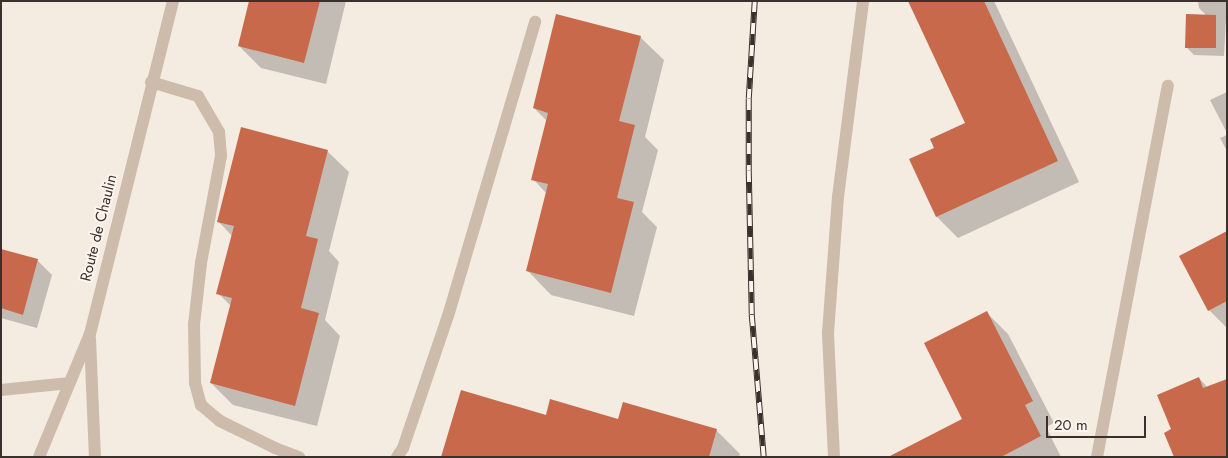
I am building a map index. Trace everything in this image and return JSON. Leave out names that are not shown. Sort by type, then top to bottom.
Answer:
[{"type":"street","name":"Route de Chaulin","points":[[39,457],[90,334],[151,82],[173,1]]},
{"type":"street","points":[[834,457],[828,333],[838,197],[864,1]]},
{"type":"street","points":[[397,457],[404,448],[448,316],[535,22]]},
{"type":"street","points":[[151,82],[198,96],[219,132],[221,156],[201,264],[194,324],[195,383],[201,405],[220,421],[275,448],[299,457]]},
{"type":"street","points":[[1097,457],[1168,86]]},
{"type":"street","points":[[90,334],[95,457]]},
{"type":"street","points":[[1,390],[70,382]]},
{"type":"building","points":[[249,1],[320,1],[304,63],[238,46]]},
{"type":"building","points":[[908,1],[984,1],[1058,161],[936,217],[909,159],[934,148],[930,139],[965,123]]},
{"type":"building","points":[[556,14],[641,36],[619,121],[635,125],[617,198],[634,202],[611,293],[526,271],[548,184],[531,180],[548,113],[533,108]]},
{"type":"building","points":[[1186,14],[1216,15],[1216,48],[1185,48]]},
{"type":"building","points":[[241,127],[328,150],[306,236],[318,239],[301,308],[319,313],[295,406],[210,383],[232,298],[216,294],[234,226],[217,222]]},
{"type":"building","points":[[1227,231],[1227,301],[1208,311],[1179,256]]},
{"type":"building","points":[[1,249],[38,259],[23,315],[1,308]]},
{"type":"building","points":[[987,311],[1033,401],[1025,405],[1041,436],[1001,457],[888,457],[962,419],[924,343]]},
{"type":"building","points":[[1199,377],[1203,388],[1227,379],[1227,457],[1174,457],[1164,433],[1171,429],[1157,395]]},
{"type":"building","points":[[461,390],[546,415],[550,399],[618,419],[623,402],[717,429],[709,457],[441,457]]},
{"type":"railway","points":[[755,1],[749,99],[749,171],[752,315],[764,457]]}]
